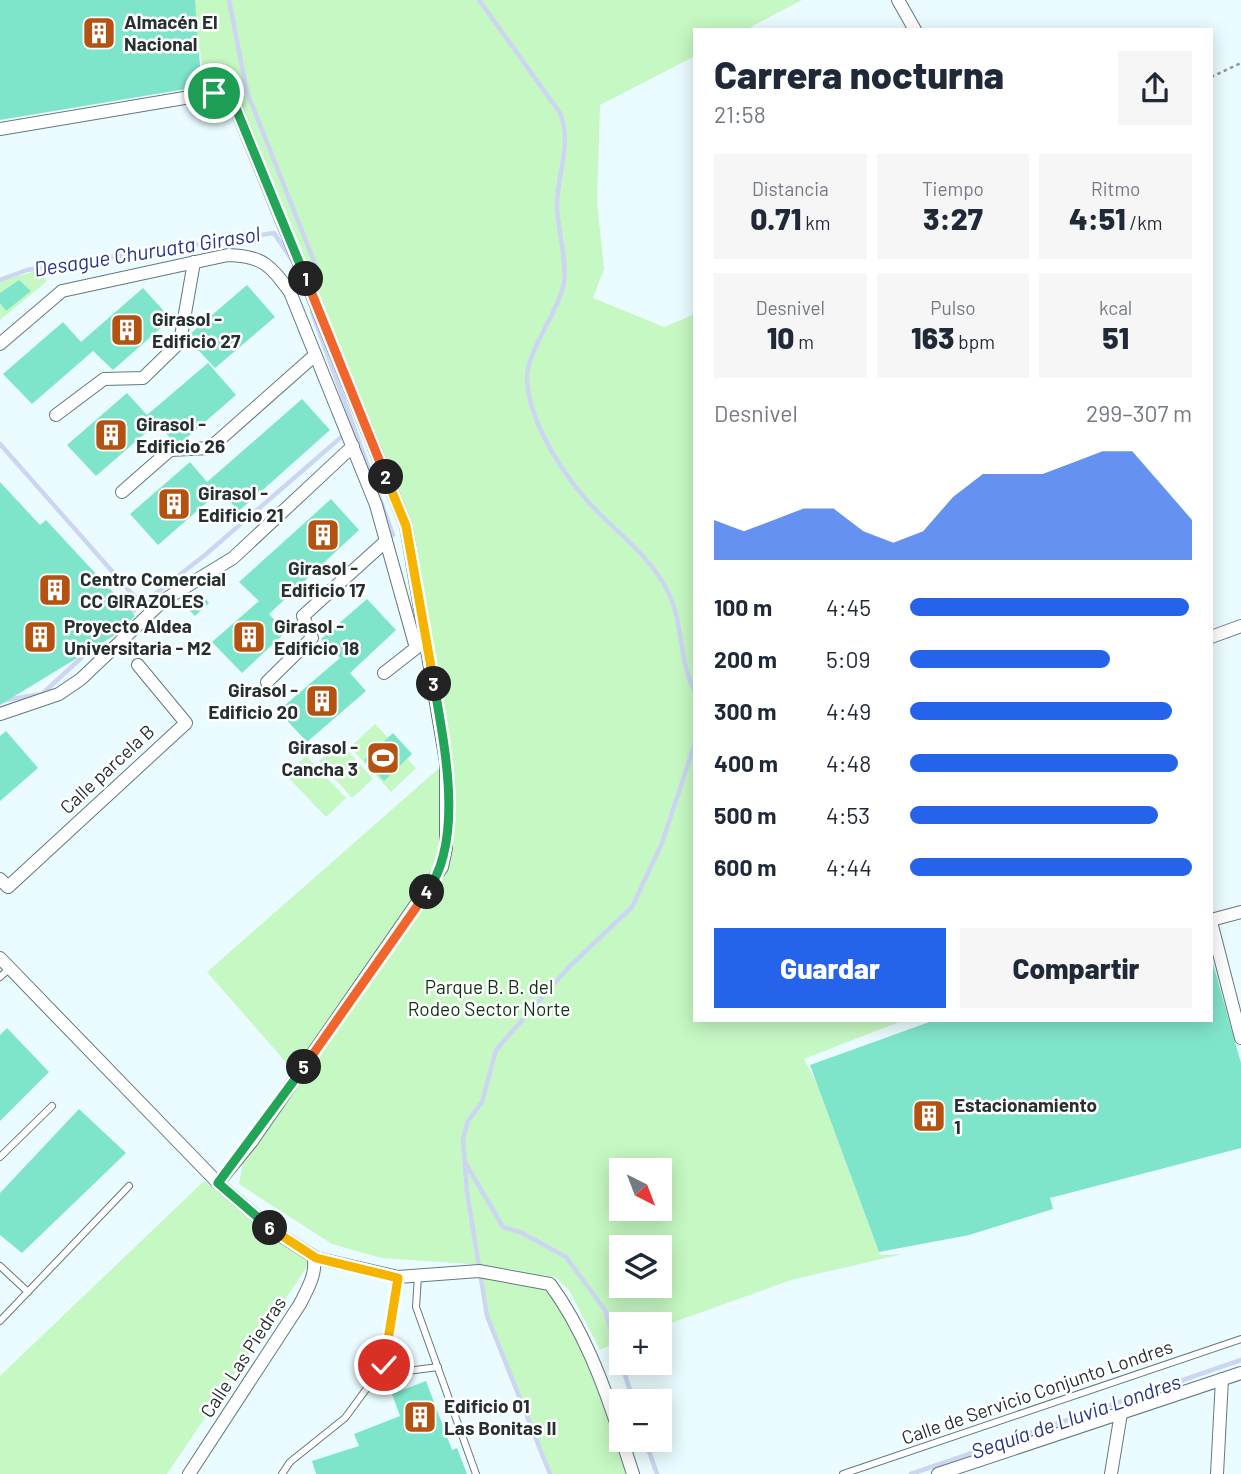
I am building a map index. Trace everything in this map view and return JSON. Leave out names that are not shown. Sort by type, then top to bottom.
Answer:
[{"type":"street","points":[[898,0],[914,28]]},
{"type":"street","points":[[0,129],[214,93],[226,96],[235,106],[406,526],[446,762],[446,848],[442,867],[245,1151],[218,1183]]},
{"type":"street","points":[[0,344],[62,291],[228,255],[253,256],[275,272],[290,292],[376,505],[416,648],[384,673]]},
{"type":"street","points":[[56,415],[104,379],[142,378],[180,342],[194,262]]},
{"type":"street","points":[[122,492],[170,450],[210,448],[314,356]]},
{"type":"street","points":[[0,714],[59,694],[81,679],[164,600],[233,558],[353,446]]},
{"type":"street","points":[[267,682],[312,638],[303,616],[386,541]]},
{"type":"street","points":[[1213,637],[1241,626]]},
{"type":"street","name":"Calle parcela B","points":[[0,879],[8,887],[186,723],[138,666]]},
{"type":"street","points":[[1213,920],[1241,912]]},
{"type":"street","points":[[1213,929],[1241,1038]]},
{"type":"street","points":[[0,958],[5,973],[218,1183],[271,1229],[313,1256],[398,1278],[479,1271],[550,1284],[563,1301],[609,1399]]},
{"type":"street","name":"Calle Las Piedras","points":[[189,1474],[300,1304],[310,1285],[315,1263],[313,1256]]},
{"type":"street","points":[[938,1474],[969,1469],[1121,1413],[1241,1373]]},
{"type":"street","points":[[1217,1474],[1222,1378]]},
{"type":"street","points":[[1111,1474],[1121,1413]]},
{"type":"street","points":[[626,1452],[633,1474]]},
{"type":"lane","points":[[0,1157],[52,1106]]},
{"type":"lane","points":[[0,1321],[129,1186]]},
{"type":"lane","points":[[0,1266],[28,1292]]},
{"type":"lane","points":[[419,1276],[416,1307],[475,1474]]},
{"type":"lane","points":[[282,1474],[290,1462],[345,1418],[384,1365],[398,1278]]},
{"type":"lane","name":"Calle de Servicio Conjunto Londres","points":[[843,1474],[1241,1339]]},
{"type":"lane","points":[[376,1375],[438,1367]]},
{"type":"path","points":[[1213,76],[1241,63]]},
{"type":"green space","name":"Parque B. B. del Rodeo Sector Norte","points":[[192,0],[802,0],[749,28],[693,28],[693,57],[600,105],[597,202],[604,269],[593,298],[664,327],[693,315],[693,1022],[899,1022],[804,1059],[818,1086],[880,1255],[903,1254],[791,1280],[672,1323],[672,1312],[609,1312],[609,1346],[600,1350],[569,1290],[555,1277],[484,1265],[381,1258],[332,1244],[239,1184],[245,1151],[298,1076],[207,972],[446,762],[431,663],[397,518],[251,144],[203,70]]},
{"type":"green space","points":[[39,270],[47,281],[0,320],[0,281]]},
{"type":"green space","name":"Girasol - Cancha 3","points":[[375,724],[416,768],[391,792],[350,747]]},
{"type":"green space","points":[[340,742],[373,779],[352,798],[319,761]]},
{"type":"green space","points":[[306,756],[346,798],[326,817],[286,775]]},
{"type":"green space","points":[[204,1181],[311,1261],[167,1474],[0,1474],[0,1376]]},
{"type":"green space","points":[[482,1274],[549,1286],[582,1345],[609,1416],[609,1452],[623,1452],[631,1474],[552,1474],[489,1317]]},
{"type":"building","name":"Almacén El Nacional","points":[[0,0],[195,0],[200,66],[216,84],[0,120]]},
{"type":"building","points":[[19,280],[31,291],[6,311],[0,303],[0,293]]},
{"type":"building","points":[[247,285],[275,317],[215,368],[189,340],[190,334]]},
{"type":"building","points":[[143,288],[171,319],[113,370],[93,351],[32,404],[3,374],[63,322],[81,342]]},
{"type":"building","points":[[208,363],[236,395],[183,441],[173,441],[157,423],[96,476],[67,445],[127,393],[147,415]]},
{"type":"building","points":[[302,399],[330,430],[239,511],[220,491],[158,545],[130,514],[190,462],[207,482]]},
{"type":"building","name":"Centro Comercial CC GIRAZOLES","points":[[0,482],[40,525],[46,520],[135,616],[115,635],[0,705]]},
{"type":"building","points":[[331,499],[359,530],[269,614],[286,632],[242,673],[212,642],[259,601],[239,582]]},
{"type":"building","points":[[201,593],[209,603],[195,616],[186,607]]},
{"type":"building","points":[[367,599],[396,630],[350,673],[366,691],[307,742],[278,711],[340,658],[321,639]]},
{"type":"building","points":[[6,731],[38,768],[0,801],[0,736]]},
{"type":"building","points":[[393,733],[412,754],[384,781],[364,760]]},
{"type":"building","points":[[1213,964],[1241,1063],[1241,1148],[1050,1198],[1053,1209],[969,1235],[879,1252],[810,1065],[929,1022],[1213,1022]]},
{"type":"building","points":[[7,1028],[49,1072],[0,1121],[0,1035]]},
{"type":"building","points":[[79,1109],[126,1153],[22,1253],[0,1235],[0,1193]]},
{"type":"building","points":[[426,1381],[452,1450],[457,1448],[467,1474],[316,1474],[312,1461],[359,1446],[354,1434],[400,1416],[392,1394]]},
{"type":"waterway","points":[[229,0],[247,92],[317,269],[311,284]]},
{"type":"waterway","points":[[479,0],[560,113],[564,125],[565,148],[557,196],[564,282],[529,366],[528,391],[532,406],[544,437],[570,479],[590,504],[648,562],[667,590],[676,615],[686,667],[693,687]]},
{"type":"waterway","name":"Desague Churuata Girasol","points":[[0,280],[27,270],[274,233],[292,260]]},
{"type":"waterway","points":[[312,312],[393,535]]},
{"type":"waterway","points":[[127,616],[205,555],[346,433]]},
{"type":"waterway","name":"Desague Churuata Girasol","points":[[0,444],[141,604]]},
{"type":"waterway","points":[[0,701],[42,694],[92,648]]},
{"type":"waterway","points":[[550,1474],[487,1316],[467,1192],[463,1139],[468,1121],[482,1102],[496,1050],[568,968],[632,907],[662,843],[693,749]]},
{"type":"waterway","name":"Sequía de Lluvia Londres","points":[[466,1164],[503,1227],[520,1232],[566,1257],[605,1310],[609,1323]]},
{"type":"waterway","name":"Sequía de Lluvia Londres","points":[[911,1474],[1241,1360]]},
{"type":"waterway","name":"Sequía de Lluvia Londres","points":[[625,1375],[630,1389]]},
{"type":"waterway","name":"Sequía de Lluvia Londres","points":[[649,1452],[657,1474]]},
{"type":"place","name":"Almacén El Nacional","points":[[99,33]]},
{"type":"place","name":"Girasol - Edificio 27","points":[[127,330]]},
{"type":"place","name":"Girasol - Edificio 26","points":[[111,435]]},
{"type":"place","name":"Girasol - Edificio 21","points":[[174,504]]},
{"type":"place","name":"Girasol - Edificio 17","points":[[323,535]]},
{"type":"place","name":"Centro Comercial CC GIRAZOLES","points":[[55,590]]},
{"type":"place","name":"Proyecto Aldea Universitaria - M2","points":[[40,637]]},
{"type":"place","name":"Girasol - Edificio 18","points":[[249,637]]},
{"type":"place","name":"Girasol - Edificio 20","points":[[322,701]]},
{"type":"place","name":"Girasol - Cancha 3","points":[[383,758]]},
{"type":"place","name":"Estacionamiento 1","points":[[929,1116]]},
{"type":"place","name":"Edificio 01 Las Bonitas II","points":[[420,1417]]},
{"type":"route","points":[[214,93],[226,96],[235,106],[406,526],[446,762],[446,848],[442,867],[245,1151],[218,1183],[271,1229],[316,1258],[398,1278],[384,1365]]}]
